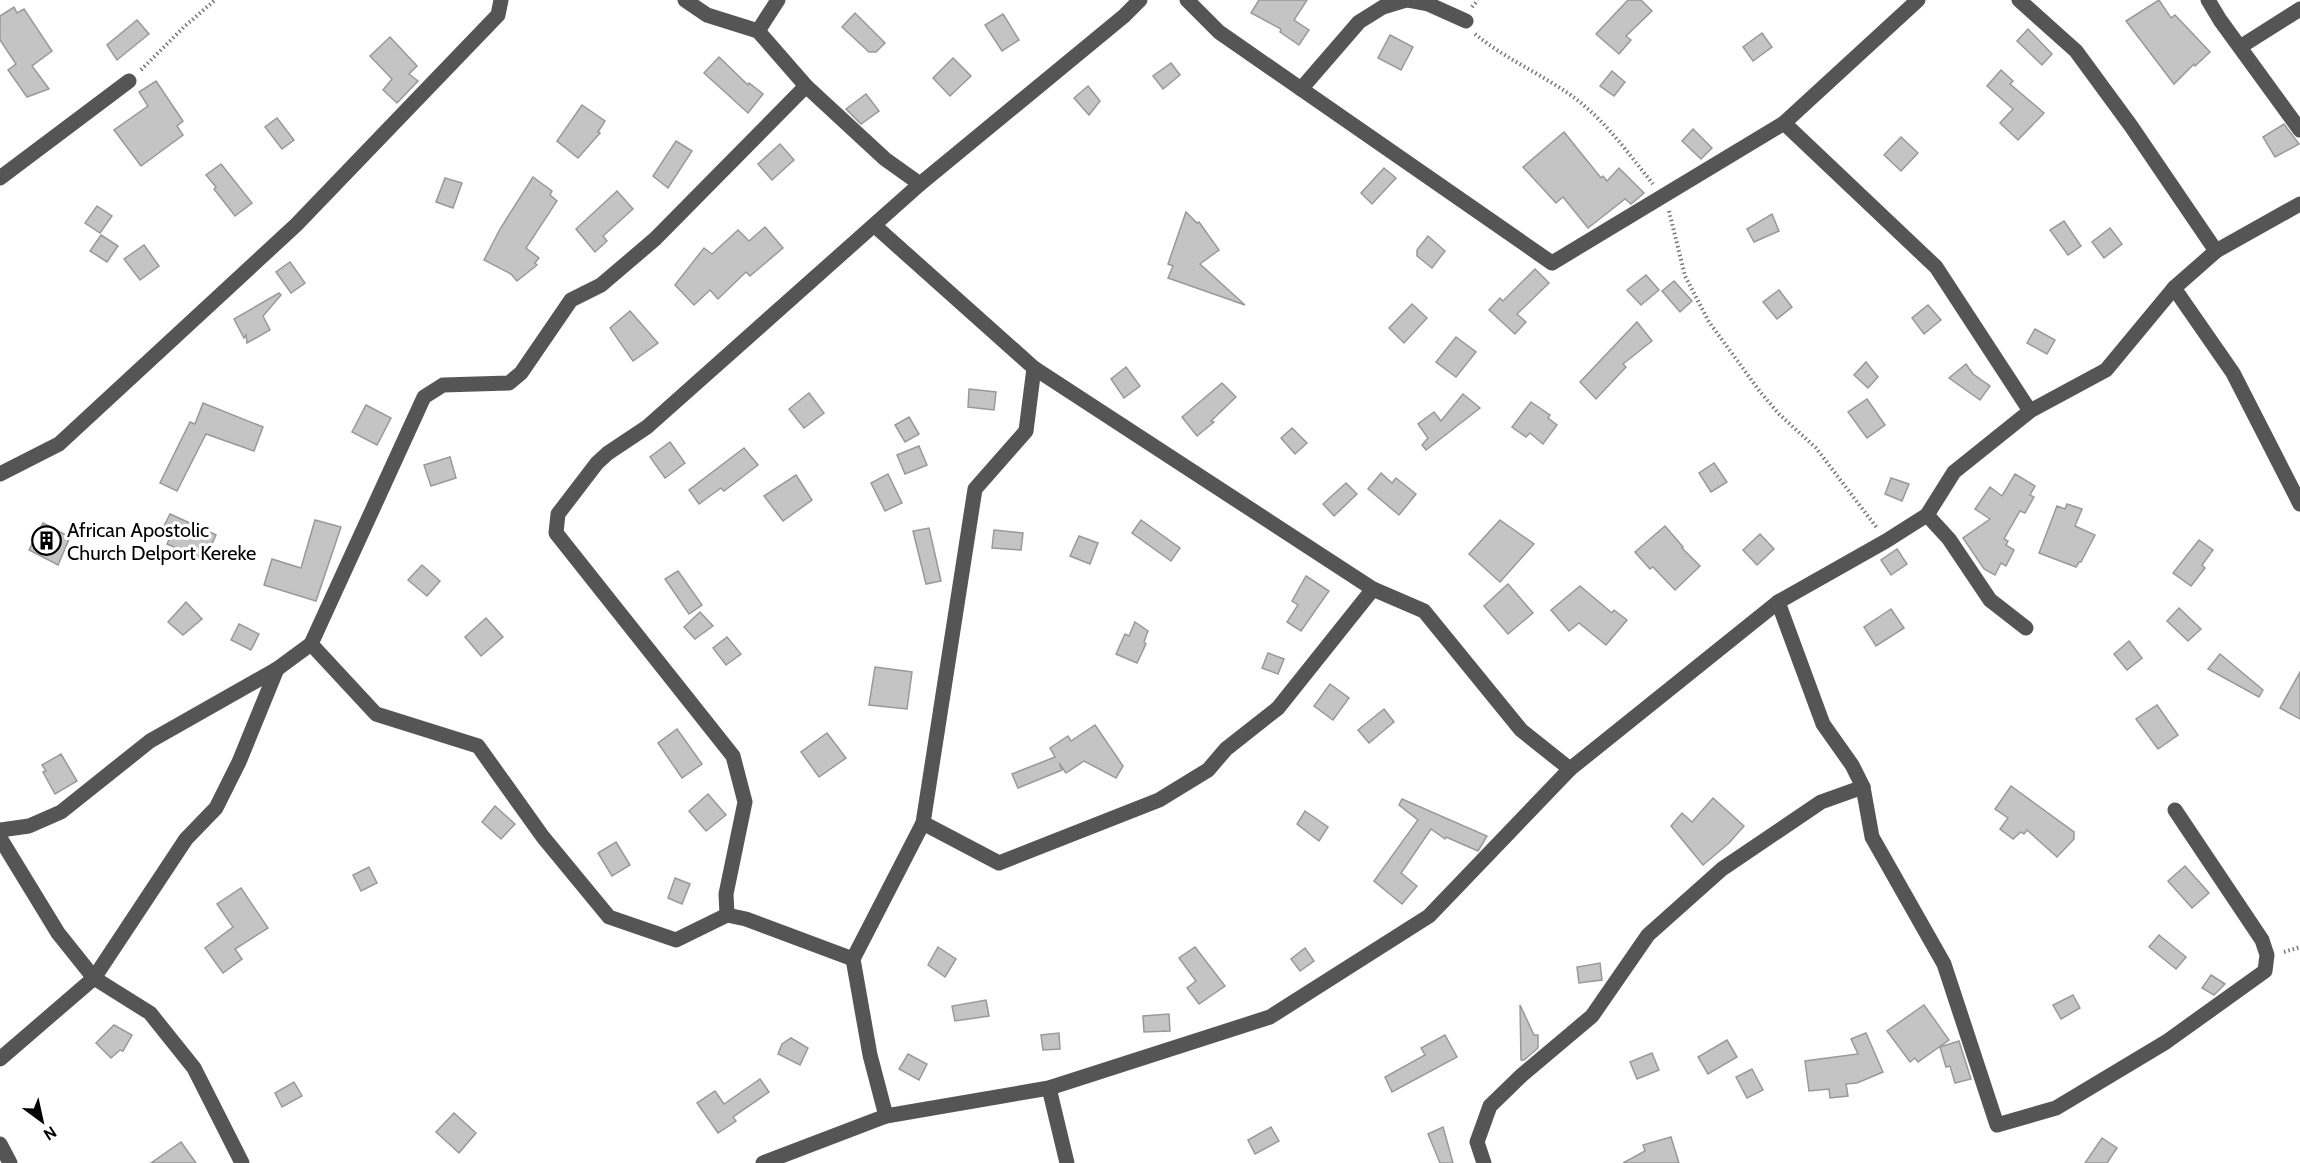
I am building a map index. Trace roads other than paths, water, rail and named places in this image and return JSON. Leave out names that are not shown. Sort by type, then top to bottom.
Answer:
[{"type":"street","points":[[0,474],[59,444],[287,233],[498,15],[501,0]]},
{"type":"street","points":[[685,0],[707,15],[758,31],[806,86],[885,159],[920,184]]},
{"type":"street","points":[[758,31],[778,0]]},
{"type":"street","points":[[727,915],[726,894],[745,802],[733,756],[556,533],[558,514],[597,463],[608,453],[647,427],[920,184],[1140,0]]},
{"type":"street","points":[[1187,0],[1219,32],[1552,263],[1784,123],[1918,0]]},
{"type":"street","points":[[1301,89],[1359,22],[1383,7],[1406,0],[1428,4],[1466,21]]},
{"type":"street","points":[[2019,0],[2076,51],[2131,126],[2216,250]]},
{"type":"street","points":[[2208,0],[2300,130]]},
{"type":"street","points":[[2240,47],[2300,9]]},
{"type":"street","points":[[0,178],[129,81]]},
{"type":"street","points":[[0,830],[29,826],[61,812],[150,741],[277,669],[311,644],[424,397],[443,386],[509,383],[521,372],[571,300],[601,285],[655,239],[806,86]]},
{"type":"street","points":[[1784,123],[1936,267],[2030,411]]},
{"type":"street","points":[[764,1163],[886,1116],[1049,1088],[1270,1017],[1429,916],[1570,769],[1778,602],[1927,515],[1954,472],[2030,411],[2106,370],[2174,288],[2216,250],[2300,204]]},
{"type":"street","points":[[874,226],[1034,368],[1373,589],[1424,611],[1521,730],[1570,769]]},
{"type":"street","points":[[2174,288],[2233,374],[2300,504]]},
{"type":"street","points":[[886,1116],[870,1055],[853,959],[923,824],[975,489],[1026,431],[1034,368]]},
{"type":"street","points":[[1927,515],[1949,539],[1990,600],[2026,627]]},
{"type":"street","points":[[923,824],[999,863],[1159,800],[1208,771],[1226,749],[1278,708],[1373,589]]},
{"type":"street","points":[[1778,602],[1823,724],[1852,765],[1863,787],[1872,837],[1944,964],[1997,1125],[2056,1108],[2166,1042],[2265,971],[2267,955],[2262,940],[2175,810]]},
{"type":"street","points":[[311,644],[376,714],[478,746],[543,837],[609,917],[676,940],[727,915],[746,919],[853,959]]},
{"type":"street","points":[[0,1059],[94,978],[186,839],[216,808],[239,762],[277,669]]},
{"type":"street","points":[[1484,1163],[1477,1142],[1490,1106],[1522,1075],[1592,1016],[1648,935],[1722,869],[1821,802],[1863,787]]},
{"type":"street","points":[[0,838],[58,933],[94,978],[150,1013],[194,1068],[242,1163]]},
{"type":"street","points":[[1049,1088],[1067,1163]]},
{"type":"street","points":[[0,1144],[10,1163]]},
{"type":"place","name":"African Apostolic Church Delport Kereke","points":[[46,541]]}]
